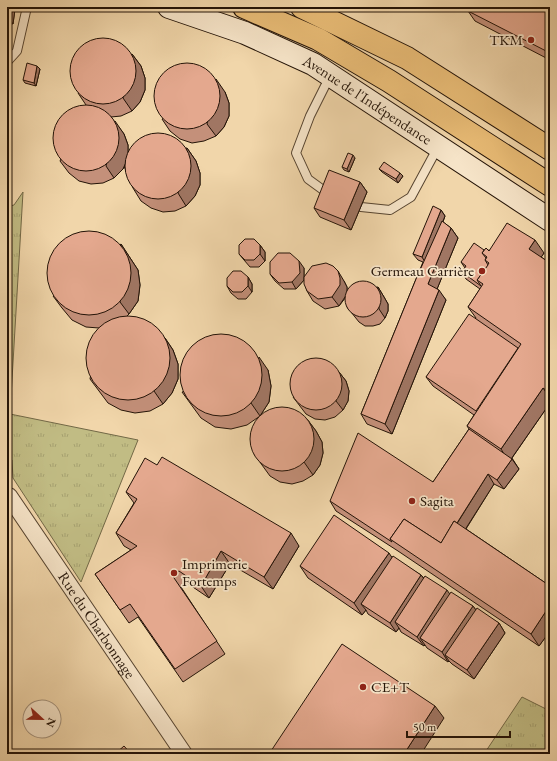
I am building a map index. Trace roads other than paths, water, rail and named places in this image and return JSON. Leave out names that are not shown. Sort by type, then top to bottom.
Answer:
[{"type":"highway","points":[[244,7],[324,43],[389,81],[550,185]]},
{"type":"highway","points":[[302,7],[407,58],[550,149]]},
{"type":"main road","name":"Avenue de l'Indépendance","points":[[170,7],[245,33],[313,64],[550,220]]},
{"type":"street","name":"Rue du Charbonnage","points":[[9,496],[184,754]]},
{"type":"lane","points":[[7,62],[17,52],[27,7]]},
{"type":"lane","points":[[330,75],[310,116],[296,152],[308,179],[330,195]]},
{"type":"lane","points":[[361,207],[390,210],[411,197],[439,146]]},
{"type":"place","name":"TKM","points":[[531,40]]},
{"type":"place","name":"Germeau Carrière","points":[[482,271]]},
{"type":"place","name":"Sagita","points":[[412,501]]},
{"type":"place","name":"Imprimerie Fortemps","points":[[174,573]]},
{"type":"place","name":"CE+T","points":[[363,687]]}]
